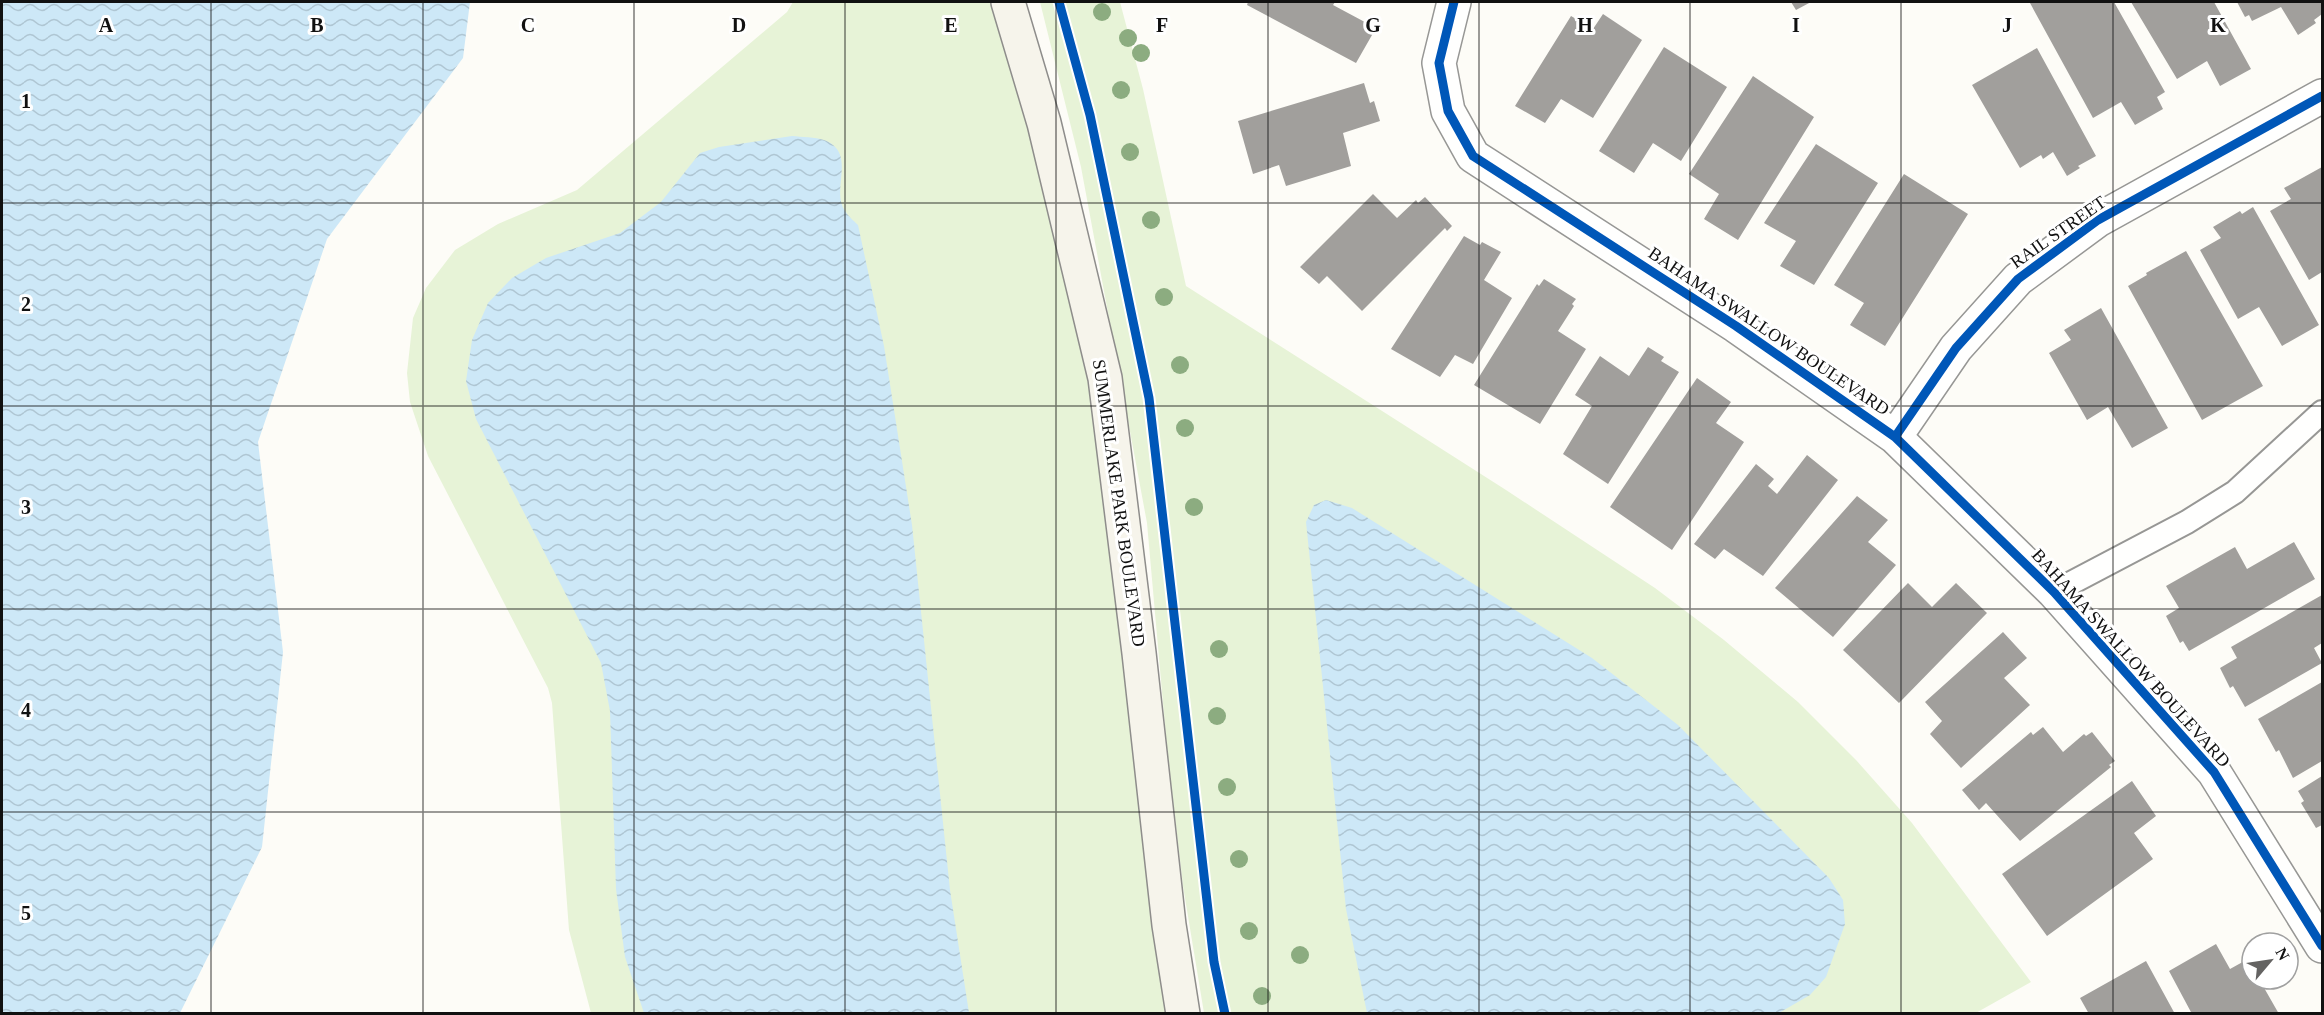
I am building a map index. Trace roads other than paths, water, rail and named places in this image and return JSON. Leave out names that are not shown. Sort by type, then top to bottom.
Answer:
[{"type":"main road","name":"SUMMERLAKE PARK BOULEVARD","points":[[1008,2],[1044,123],[1104,378],[1139,653],[1169,925],[1183,1014]]},
{"type":"street","name":"BAHAMA SWALLOW BOULEVARD","points":[[1453,2],[1439,63],[1448,111],[1473,156],[1736,326],[1895,437],[2054,592],[2214,772],[2322,946]]},
{"type":"street","name":"RAIL STREET","points":[[1895,437],[1956,348],[2018,279],[2098,220],[2322,96]]},
{"type":"lane","points":[[2054,592],[2187,522],[2235,492],[2322,415]]},
{"type":"water","points":[[2,2],[470,2],[463,58],[327,239],[258,442],[283,652],[262,847],[180,1013],[2,1013]]},
{"type":"water","points":[[792,136],[824,140],[840,153],[842,162],[841,202],[846,213],[858,225],[884,346],[912,525],[950,890],[969,1013],[644,1013],[625,957],[616,889],[610,711],[601,663],[476,419],[466,381],[472,340],[488,303],[512,278],[546,258],[620,233],[661,202],[700,153],[719,147]]},
{"type":"water","points":[[1326,500],[1352,508],[1592,658],[1678,725],[1829,878],[1843,900],[1845,924],[1826,977],[1810,995],[1777,1014],[1367,1013],[1346,909],[1306,522],[1314,505]]}]
